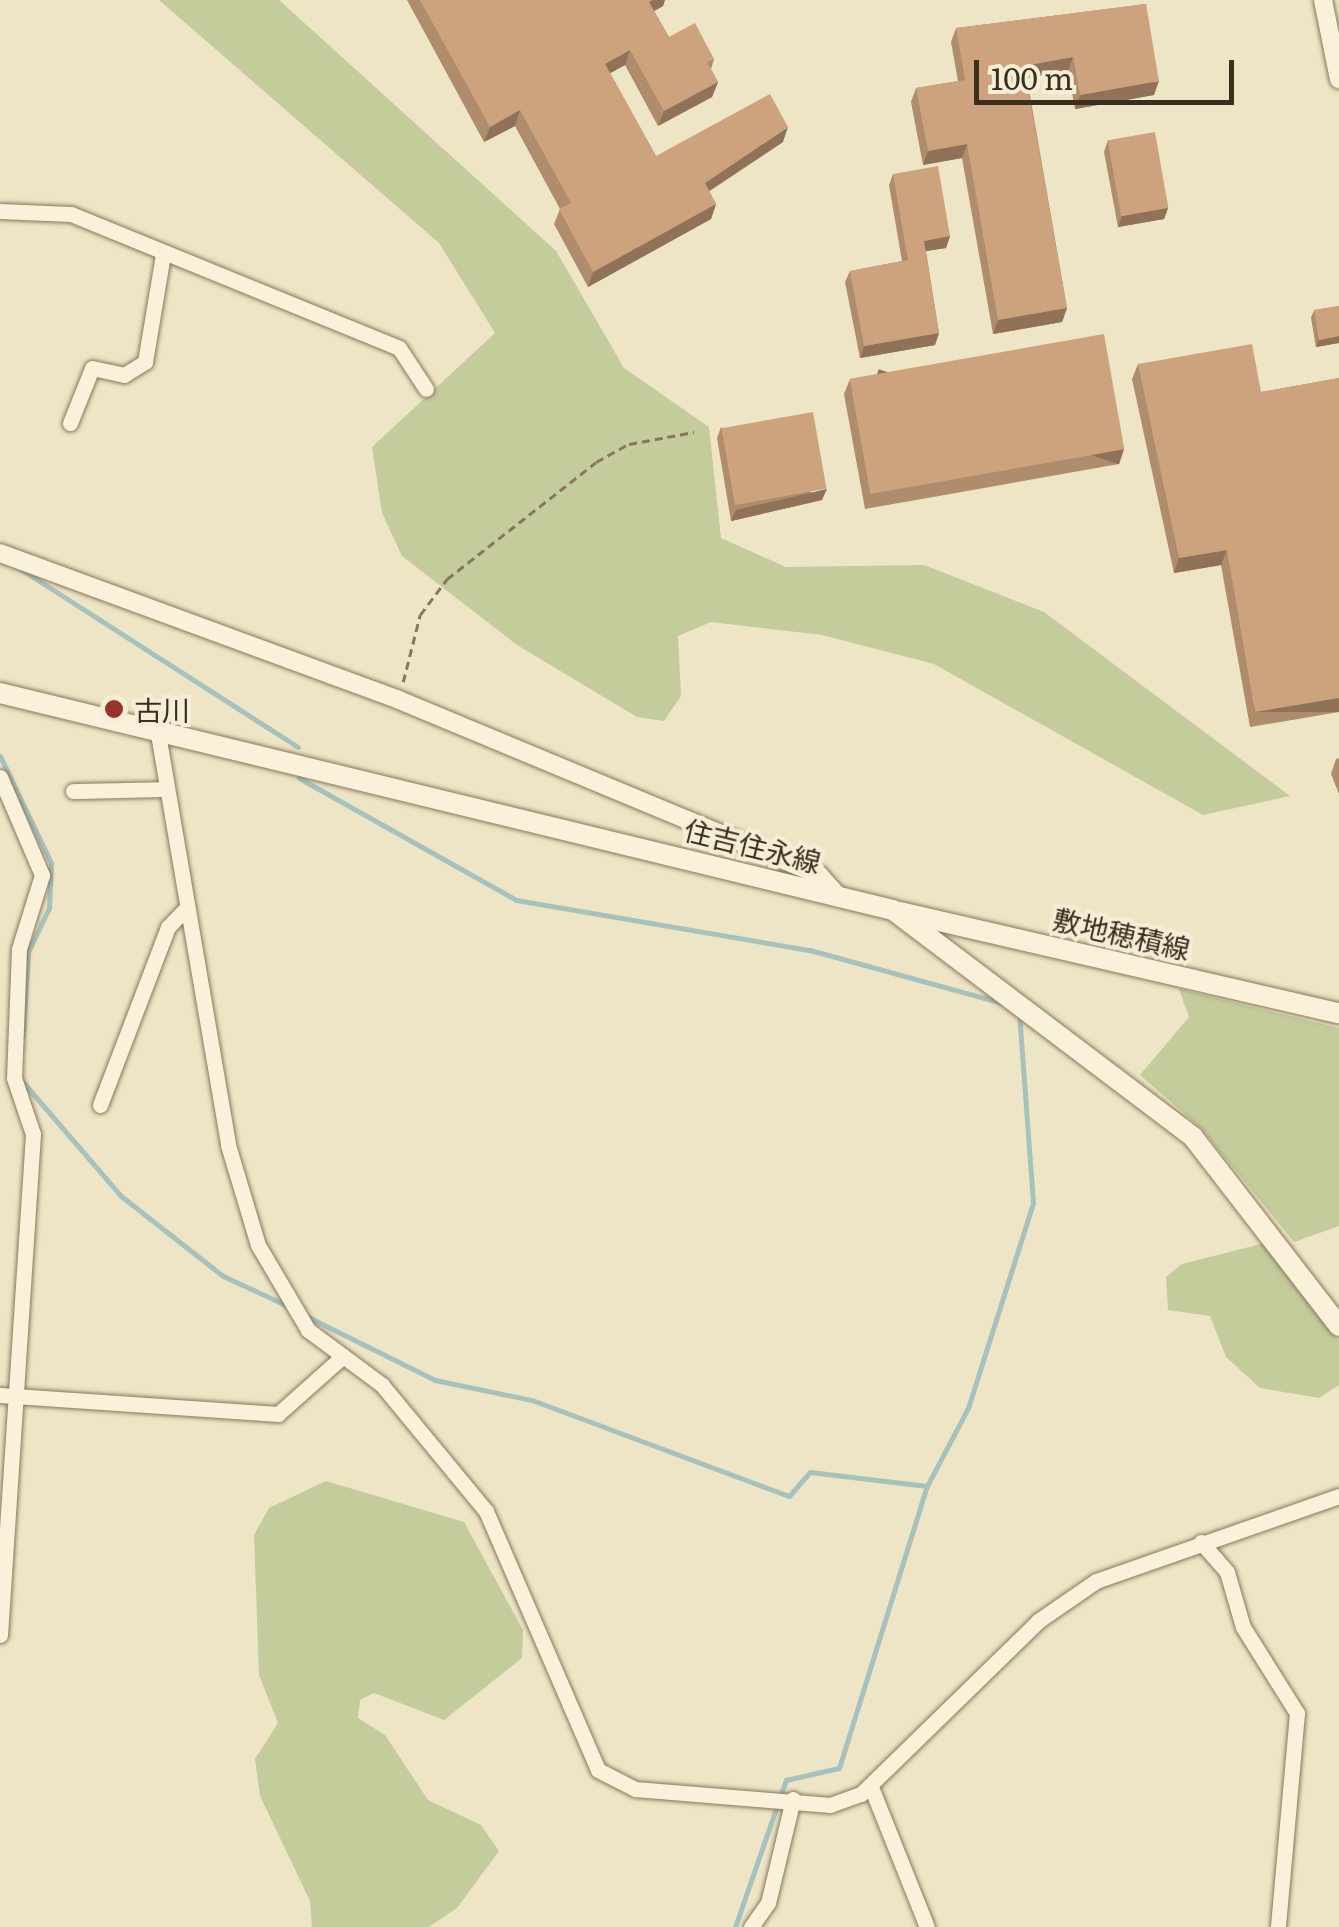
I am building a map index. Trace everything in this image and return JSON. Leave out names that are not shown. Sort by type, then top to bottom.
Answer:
[{"type":"main road","name":"住吉住永線","points":[[0,693],[157,728],[893,910],[1192,1137],[1339,1326]]},
{"type":"main road","name":"敷地穂積線","points":[[893,910],[1339,1013]]},
{"type":"street","points":[[1323,0],[1339,79]]},
{"type":"street","points":[[0,211],[72,214],[400,348],[426,390]]},
{"type":"street","points":[[70,423],[92,368],[124,375],[145,362],[163,254]]},
{"type":"street","points":[[0,553],[399,700],[819,875],[836,894]]},
{"type":"street","points":[[157,728],[242,1196],[294,1309],[440,1446],[486,1511],[598,1770],[635,1789],[794,1799],[830,1805],[871,1787],[1038,1621],[1110,1574],[1339,1496]]},
{"type":"street","points":[[0,777],[42,876],[19,949],[14,1078],[33,1134],[8,1396],[0,1635]]},
{"type":"street","points":[[73,791],[167,789]]},
{"type":"street","points":[[100,1105],[168,927],[187,907]]},
{"type":"street","points":[[8,1396],[278,1414],[343,1356]]},
{"type":"street","points":[[1201,1542],[1227,1572],[1244,1627],[1297,1713],[1278,1927]]},
{"type":"street","points":[[871,1787],[927,1927]]},
{"type":"street","points":[[751,1927],[768,1903],[794,1799]]},
{"type":"path","points":[[399,700],[420,615],[448,579],[596,462],[694,432]]},
{"type":"green space","points":[[159,0],[279,0],[556,251],[624,368],[709,427],[721,538],[786,567],[924,565],[1044,612],[1290,796],[1203,815],[934,664],[822,635],[711,622],[678,636],[681,696],[664,721],[637,717],[517,645],[402,556],[382,513],[372,447],[495,333],[439,243]]},
{"type":"green space","points":[[1179,989],[1339,1028],[1339,1226],[1294,1242],[1201,1128],[1140,1075],[1189,1017]]},
{"type":"green space","points":[[1265,1243],[1339,1341],[1339,1385],[1319,1398],[1260,1388],[1226,1357],[1210,1316],[1168,1310],[1166,1277],[1182,1264]]},
{"type":"green space","points":[[326,1481],[464,1522],[523,1630],[522,1658],[444,1720],[374,1693],[360,1700],[358,1718],[385,1735],[428,1800],[481,1825],[499,1851],[457,1908],[429,1927],[312,1927],[310,1901],[260,1796],[255,1759],[278,1723],[259,1675],[254,1535],[269,1508]]},
{"type":"building","points":[[420,0],[653,0],[649,2],[669,37],[695,23],[714,59],[707,62],[718,82],[664,111],[630,50],[605,64],[656,156],[770,94],[788,127],[705,183],[716,204],[593,272],[559,209],[571,203],[520,110],[490,127]]},
{"type":"building","points":[[1146,4],[1159,81],[1080,95],[1073,57],[1024,66],[1067,308],[998,320],[967,144],[928,151],[916,88],[965,80],[956,28]]},
{"type":"building","points":[[1155,132],[1168,208],[1121,216],[1108,140]]},
{"type":"building","points":[[938,166],[950,236],[924,241],[939,333],[864,346],[850,271],[908,260],[893,174]]},
{"type":"building","points":[[1339,306],[1339,336],[1319,340],[1314,310]]},
{"type":"building","points":[[1104,334],[1124,449],[870,494],[850,379]]},
{"type":"building","points":[[1252,344],[1261,392],[1339,378],[1339,698],[1255,712],[1227,550],[1179,558],[1138,364]]},
{"type":"building","points":[[813,412],[827,489],[735,505],[721,428]]},
{"type":"waterway","points":[[16,566],[298,747]]},
{"type":"waterway","points":[[0,756],[51,863],[49,908],[28,952],[23,1036]]},
{"type":"waterway","points":[[299,778],[516,900],[810,950],[1002,1003]]},
{"type":"waterway","points":[[735,1927],[786,1780],[839,1768],[927,1486],[968,1408],[1033,1203],[1019,1011]]},
{"type":"waterway","points":[[22,1081],[121,1196],[223,1276],[288,1306]]},
{"type":"waterway","points":[[306,1316],[435,1380],[532,1400],[789,1496],[810,1472],[927,1486]]},
{"type":"place","name":"古川","points":[[114,709]]}]
